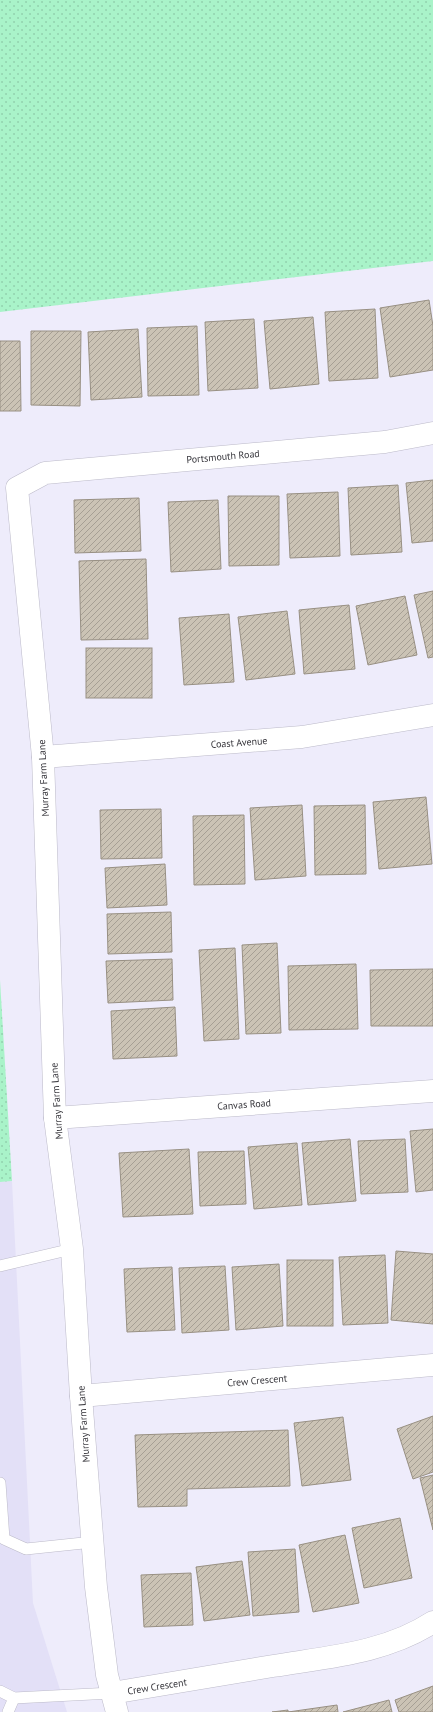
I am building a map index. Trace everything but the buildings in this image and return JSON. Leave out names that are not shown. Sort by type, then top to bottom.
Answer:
[{"type":"street","name":"Portsmouth Road","points":[[17,488],[44,473],[385,442],[433,433]]},
{"type":"street","name":"Murray Farm Lane","points":[[17,488],[43,757],[55,1118],[72,1249],[81,1396],[98,1602],[107,1675],[114,1703]]},
{"type":"street","name":"Coast Avenue","points":[[43,757],[302,737],[433,714]]},
{"type":"street","name":"Canvas Road","points":[[55,1118],[433,1091]]},
{"type":"street","name":"Crew Crescent","points":[[81,1396],[433,1365]]},
{"type":"street","name":"Crew Crescent","points":[[114,1703],[378,1647],[420,1630],[433,1622]]},
{"type":"lane","points":[[0,1266],[72,1249]]},
{"type":"lane","points":[[0,1483],[4,1539],[26,1549],[93,1542]]},
{"type":"lane","points":[[0,1691],[14,1698],[114,1703]]},
{"type":"lane","points":[[8,1712],[14,1698]]},
{"type":"shaded area","points":[[12,1181],[33,1603],[67,1712],[0,1712],[0,1182]]},
{"type":"green space","points":[[0,0],[433,0],[433,261],[0,312]]},
{"type":"green space","points":[[0,980],[12,1181],[0,1182]]}]
